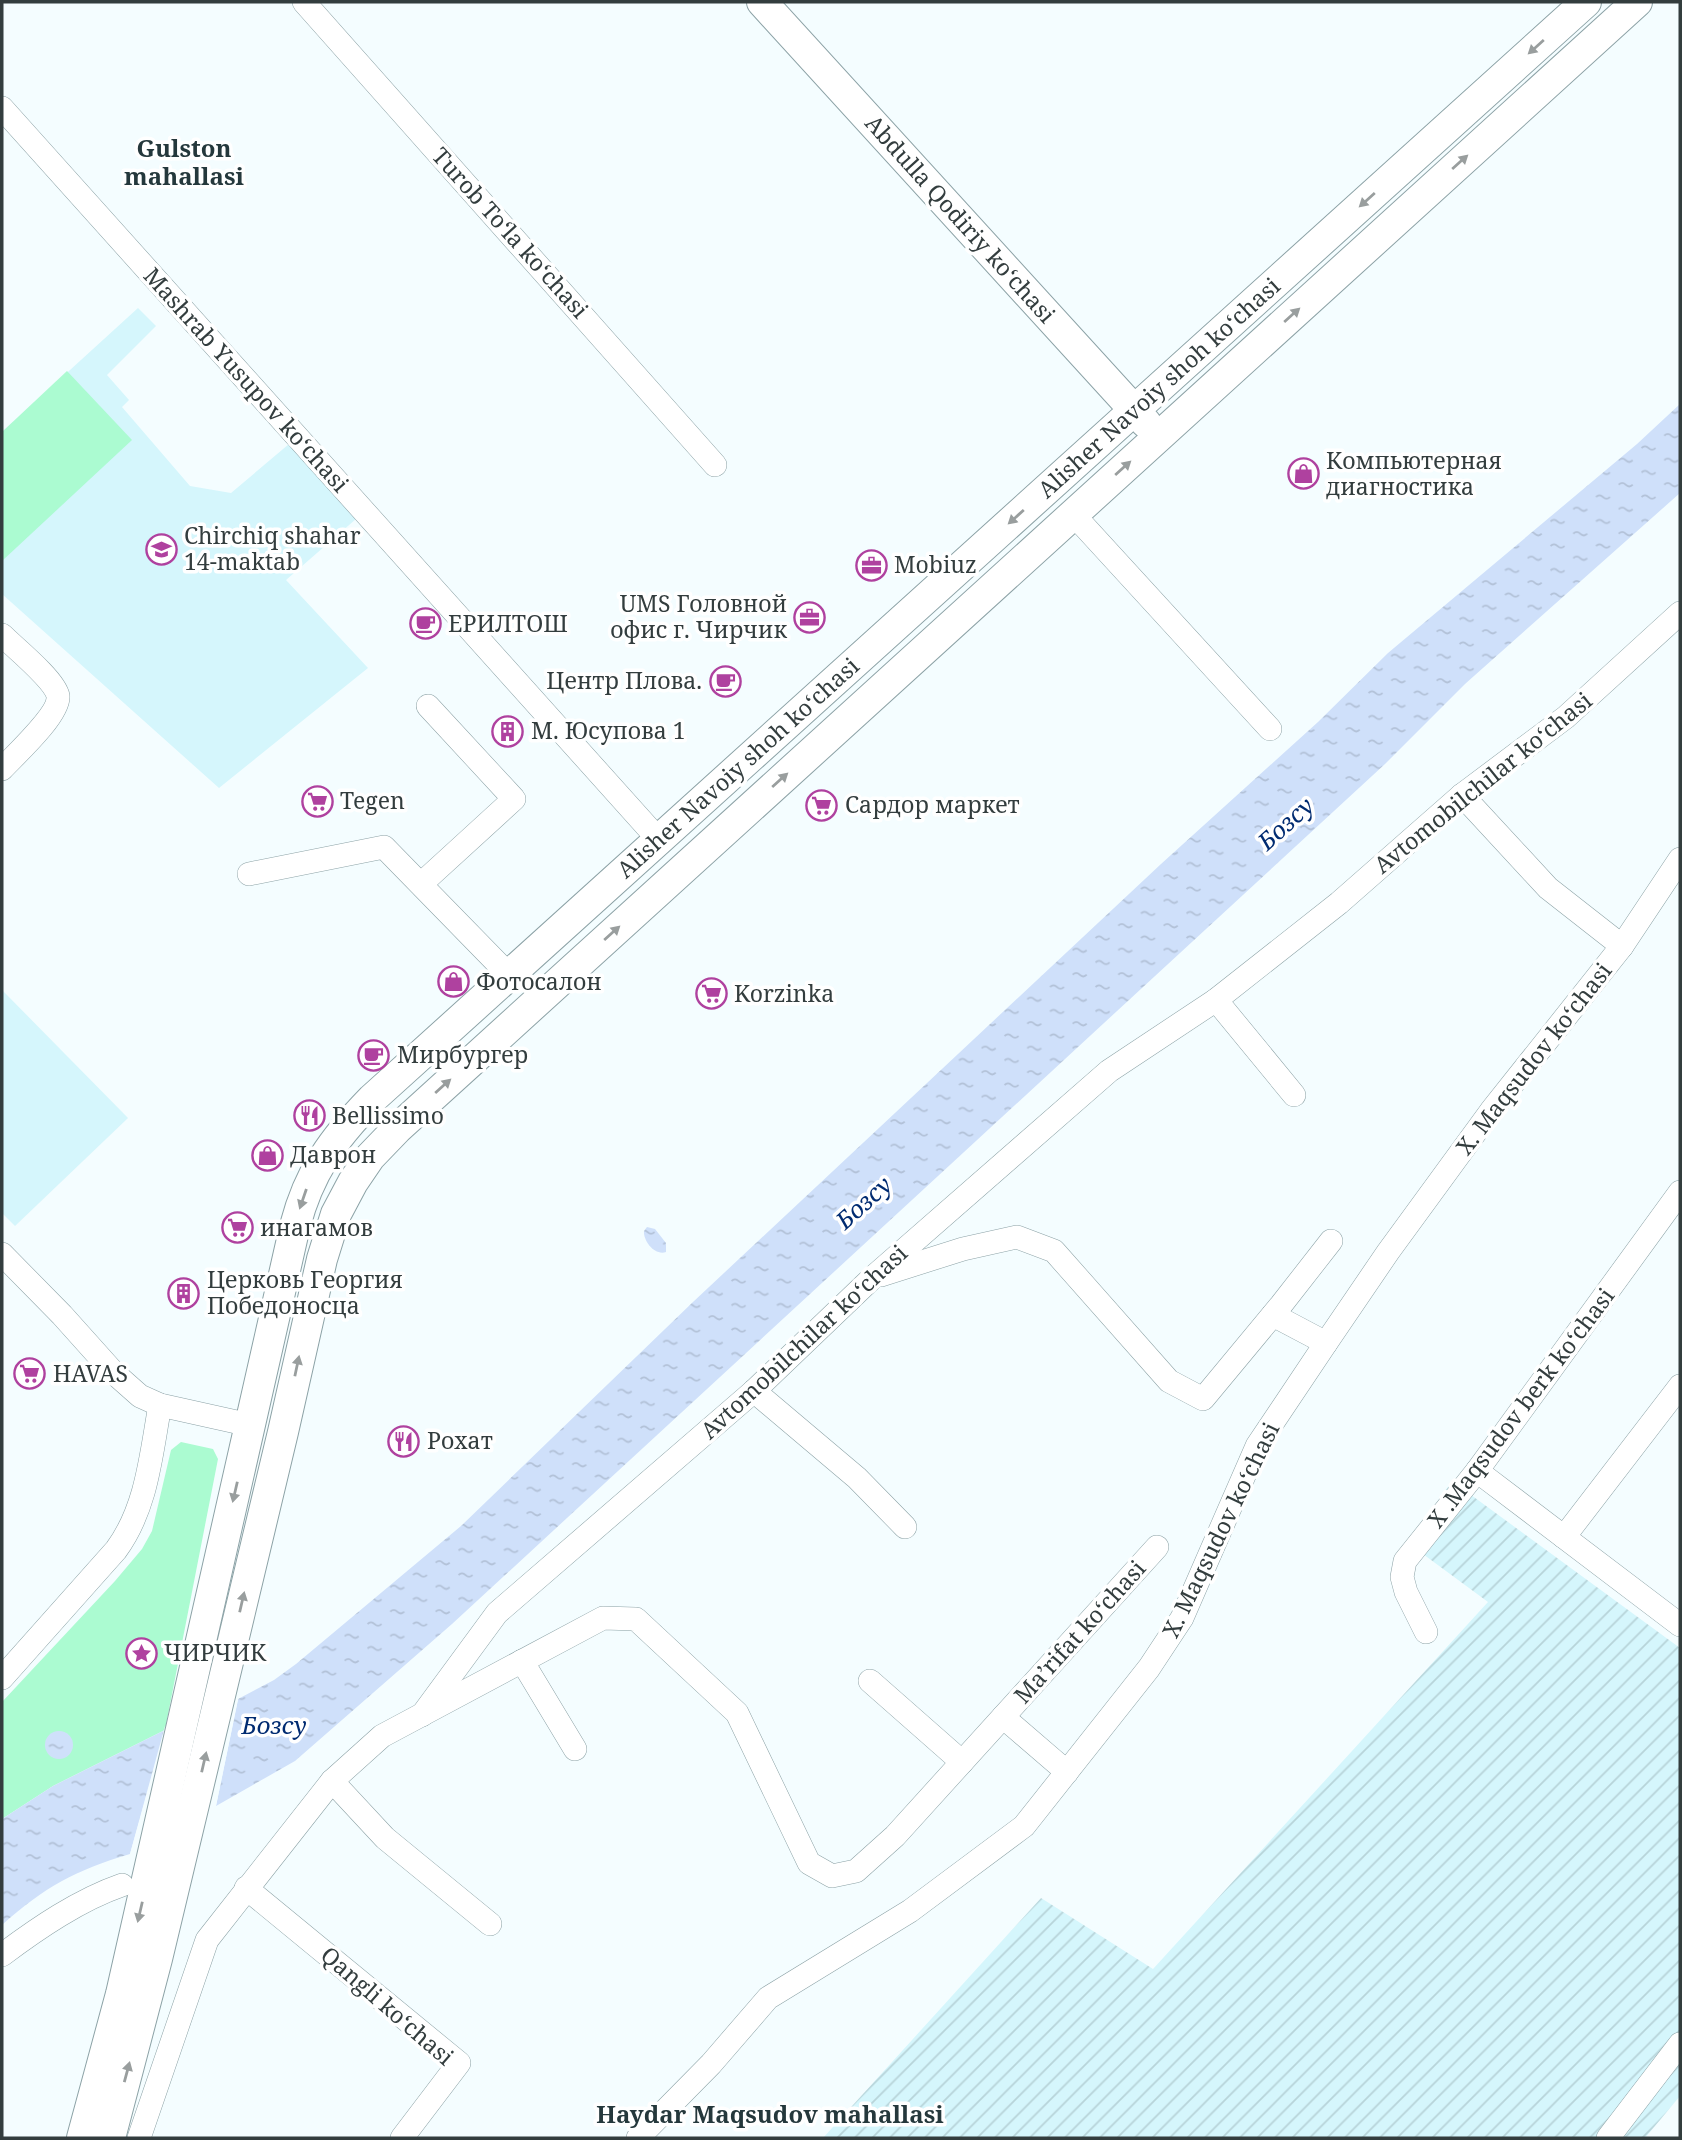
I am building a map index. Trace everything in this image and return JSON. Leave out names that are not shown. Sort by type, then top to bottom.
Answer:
[{"type":"main road","name":"Abdulla Qodiriy ko‘chasi","points":[[762,2],[1158,436]]},
{"type":"main road","name":"Alisher Navoiy shoh koʻchasi","points":[[82,2138],[121,1994],[299,1208],[316,1168],[334,1142],[372,1099],[1586,2]]},
{"type":"main road","name":"Alisher Navoiy shoh koʻchasi","points":[[110,2138],[189,1828],[315,1286],[330,1232],[348,1190],[378,1147],[1637,2]]},
{"type":"main road","points":[[250,1425],[283,1432]]},
{"type":"street","name":"Turob To‘la ko‘chasi","points":[[304,2],[716,465]]},
{"type":"street","name":"Mashrab Yusupov ko‘chasi","points":[[2,108],[659,840]]},
{"type":"street","points":[[1073,514],[1270,729]]},
{"type":"street","name":"Avtomobilchilar ko‘chasi","points":[[422,1715],[497,1613],[754,1391],[871,1279],[1109,1071],[1216,1000],[1339,904],[1462,794],[1566,717],[1680,613]]},
{"type":"street","points":[[2,635],[53,685],[58,696],[55,711],[2,769]]},
{"type":"street","points":[[421,884],[513,799],[428,706]]},
{"type":"street","points":[[1462,794],[1548,888],[1622,946]]},
{"type":"street","points":[[249,874],[384,847],[509,975]]},
{"type":"street","name":"X. Maqsudov ko‘chasi","points":[[638,2138],[711,2064],[768,1998],[910,1910],[1024,1826],[1068,1772],[1149,1668],[1182,1618],[1257,1446],[1326,1343],[1388,1252],[1491,1111],[1622,946],[1680,859]]},
{"type":"street","points":[[1216,1000],[1294,1095]]},
{"type":"street","name":"X .Maqsudov berk ko‘chasi","points":[[1426,1632],[1404,1585],[1402,1577],[1405,1561],[1477,1471],[1680,1192]]},
{"type":"street","points":[[871,1279],[964,1249],[1017,1237],[1054,1251],[1169,1381],[1203,1399],[1331,1241]]},
{"type":"street","points":[[2,1254],[126,1385],[160,1405],[250,1425]]},
{"type":"street","points":[[1273,1315],[1326,1343]]},
{"type":"street","points":[[1564,1537],[1680,1386]]},
{"type":"street","points":[[754,1391],[857,1478],[905,1527]]},
{"type":"street","points":[[2,1678],[130,1530],[140,1505],[160,1405]]},
{"type":"street","points":[[1477,1471],[1680,1625]]},
{"type":"street","name":"Maʼrifat ko‘chasi","points":[[332,1782],[382,1736],[603,1618],[636,1619],[737,1713],[809,1863],[832,1875],[856,1871],[895,1836],[1157,1547]]},
{"type":"street","points":[[522,1661],[575,1749]]},
{"type":"street","points":[[870,1681],[962,1762]]},
{"type":"street","name":"Maʼrifat ko‘chasi","points":[[1003,1717],[1068,1772]]},
{"type":"street","points":[[139,2138],[207,1940],[332,1782],[386,1838],[491,1924]]},
{"type":"street","points":[[2,1955],[29,1935],[89,1899],[122,1885]]},
{"type":"street","name":"Qangli ko‘chasi","points":[[246,1888],[460,2063],[402,2138]]},
{"type":"street","points":[[1608,2138],[1680,2044]]},
{"type":"shaded area","name":"Chirchiq shahar 14-maktab","points":[[138,308],[156,326],[107,375],[129,400],[122,407],[190,486],[231,493],[289,444],[356,519],[286,580],[368,668],[219,788],[2,594],[2,432]]},
{"type":"shaded area","points":[[2,990],[128,1118],[15,1226],[2,1213]]},
{"type":"shaded area","points":[[1452,1481],[1680,1648],[1680,2096],[1645,2138],[823,2138],[1041,1898],[1153,1969],[1488,1602],[1408,1543]]},
{"type":"green space","points":[[67,371],[132,440],[2,561],[2,432]]},
{"type":"green space","points":[[181,1442],[213,1449],[218,1459],[165,1730],[53,1786],[2,1819],[2,1702],[142,1549],[152,1531],[171,1450]]},
{"type":"water","name":"Бозсу","points":[[1680,404],[1680,493],[1465,684],[1385,764],[452,1624],[295,1761],[216,1806],[238,1699],[274,1680],[296,1664],[461,1526],[693,1302],[1161,864],[1318,722],[1388,653],[1637,444]]},
{"type":"water","points":[[647,1227],[655,1229],[666,1243],[666,1252],[654,1250],[648,1243],[644,1235]]},
{"type":"water","points":[[165,1730],[130,1854],[93,1866],[62,1881],[32,1900],[2,1925],[2,1819],[53,1786]]},
{"type":"water","points":[[59,1731],[69,1735],[73,1745],[69,1755],[59,1759],[49,1755],[45,1745],[49,1735]]},
{"type":"pier","points":[[239,1695],[216,1806],[213,1808],[235,1699]]},
{"type":"pier","points":[[165,1726],[168,1731],[134,1853],[130,1854]]},
{"type":"place","name":"Компьютерная диагностика","points":[[1303,474]]},
{"type":"place","name":"Chirchiq shahar 14-maktab","points":[[161,549]]},
{"type":"place","name":"Mobiuz","points":[[871,565]]},
{"type":"place","name":"UMS Головной офис г. Чирчик","points":[[810,617]]},
{"type":"place","name":"ЕРИЛТОШ","points":[[425,624]]},
{"type":"place","name":"Центр Плова.","points":[[725,681]]},
{"type":"place","name":"М. Юсупова 1","points":[[508,731]]},
{"type":"place","name":"Tegen","points":[[317,801]]},
{"type":"place","name":"Сардор маркет","points":[[822,805]]},
{"type":"place","name":"Фотосалон","points":[[453,982]]},
{"type":"place","name":"Korzinka","points":[[711,994]]},
{"type":"place","name":"Мирбургер","points":[[374,1055]]},
{"type":"place","name":"Bellissimo","points":[[309,1116]]},
{"type":"place","name":"Даврон","points":[[267,1155]]},
{"type":"place","name":"инагамов","points":[[237,1228]]},
{"type":"place","name":"Церковь Георгия Победоносца","points":[[184,1293]]},
{"type":"place","name":"HAVAS","points":[[30,1374]]},
{"type":"place","name":"Рохат","points":[[404,1441]]},
{"type":"place","name":"ЧИРЧИК","points":[[141,1653]]},
{"type":"district","name":"Gulston mahallasi","points":[[184,163]]},
{"type":"district","name":"Haydar Maqsudov mahallasi","points":[[770,2115]]}]
